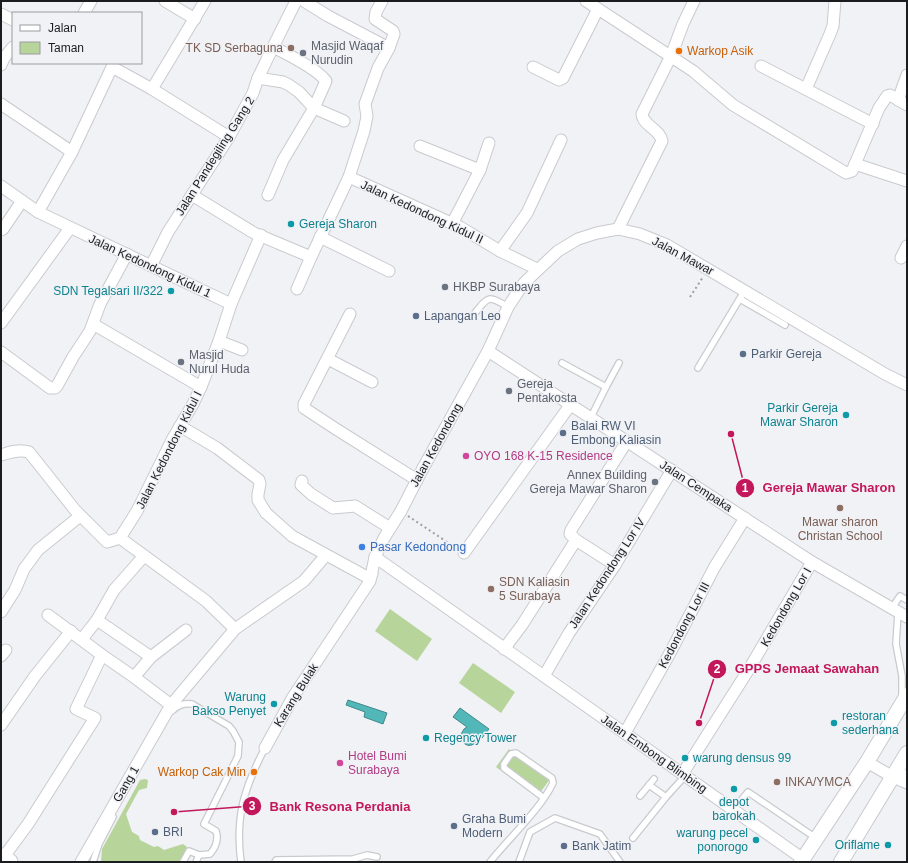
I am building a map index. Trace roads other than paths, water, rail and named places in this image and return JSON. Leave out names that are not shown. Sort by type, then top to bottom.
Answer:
[{"type":"street","points":[[85,12],[91,1]]},
{"type":"street","points":[[165,1],[195,18]]},
{"type":"street","points":[[152,89],[205,1]]},
{"type":"street","name":"Jalan Pandegiling Gang 2","points":[[150,266],[168,232],[229,137],[253,94],[258,78],[296,1]]},
{"type":"street","points":[[304,1],[328,16],[389,48]]},
{"type":"street","points":[[297,289],[320,236],[349,177],[364,131],[367,116],[365,104],[378,68],[389,48],[394,34],[393,31],[374,17],[382,1]]},
{"type":"street","points":[[618,229],[662,140],[660,134],[647,123],[642,116],[671,56],[683,24],[694,1]]},
{"type":"street","points":[[806,89],[833,26],[835,1]]},
{"type":"street","points":[[532,67],[560,80],[563,78],[594,4],[693,71],[733,105],[846,173],[852,171],[879,108],[887,96],[890,95],[903,103],[907,75]]},
{"type":"street","points":[[1,14],[12,20]]},
{"type":"street","points":[[268,194],[283,160],[314,108],[326,82],[326,79],[273,46]]},
{"type":"street","points":[[1,65],[4,58],[12,48]]},
{"type":"street","points":[[38,212],[72,152],[111,66],[152,89],[229,137]]},
{"type":"street","points":[[761,66],[873,124]]},
{"type":"street","points":[[258,78],[283,82],[289,85],[299,92],[314,108],[344,122]]},
{"type":"street","points":[[1,104],[72,152]]},
{"type":"street","points":[[500,251],[526,213],[561,140]]},
{"type":"street","points":[[452,224],[480,170],[489,143]]},
{"type":"street","points":[[420,146],[480,170]]},
{"type":"street","points":[[855,164],[907,180]]},
{"type":"street","name":"Jalan Kedondong Kidul II","points":[[349,177],[452,224],[500,251],[537,269]]},
{"type":"street","name":"Jalan Kedondong Kidul 1","points":[[1,186],[38,212],[127,254],[233,310]]},
{"type":"street","points":[[192,195],[230,219],[261,235],[311,256]]},
{"type":"street","points":[[1,230],[22,201]]},
{"type":"street","points":[[1,323],[70,228]]},
{"type":"street","name":"Jalan Mawar","points":[[488,351],[508,307],[524,283],[537,269],[558,251],[578,239],[597,232],[618,229],[640,234],[667,245],[708,269],[742,295],[907,385]]},
{"type":"street","name":"Jalan Kedondong Kidul I","points":[[120,538],[137,512],[173,438],[201,387],[233,310],[261,235]]},
{"type":"street","points":[[320,236],[389,270]]},
{"type":"street","points":[[900,258],[907,246]]},
{"type":"street","points":[[1,352],[50,388],[55,388],[90,331],[100,304],[127,254]]},
{"type":"street","points":[[350,314],[304,404],[306,410],[417,480]]},
{"type":"street","points":[[93,324],[201,387]]},
{"type":"street","points":[[219,341],[242,350]]},
{"type":"street","name":"Jalan Cempaka","points":[[488,351],[812,562],[899,612]]},
{"type":"street","name":"Jalan Kedondong","points":[[384,538],[401,512],[488,351]]},
{"type":"street","points":[[328,359],[372,382]]},
{"type":"street","points":[[464,553],[571,404]]},
{"type":"street","points":[[180,426],[217,448],[259,480],[258,500],[266,513],[292,536],[344,563],[367,577],[372,574]]},
{"type":"street","points":[[615,565],[576,540],[570,534],[571,530],[627,441]]},
{"type":"street","points":[[1,455],[22,450],[29,452],[80,516],[105,540],[120,538],[206,601],[235,630]]},
{"type":"street","name":"Jalan Kedondong Lor IV","points":[[544,676],[569,633],[615,565],[672,470]]},
{"type":"street","points":[[302,481],[301,484],[305,489],[333,508],[355,506],[390,528]]},
{"type":"street","points":[[1,612],[15,590],[24,569],[38,550],[80,516]]},
{"type":"street","name":"Kedondong Lor III","points":[[625,733],[670,653],[714,568],[744,518]]},
{"type":"street","name":"Karang Bulak","points":[[265,748],[293,697],[370,581],[376,557],[384,538]]},
{"type":"street","points":[[504,649],[522,625],[576,540]]},
{"type":"street","name":"Gang 1","points":[[81,862],[170,705],[235,630],[304,581],[326,555]]},
{"type":"street","points":[[82,639],[97,620],[114,590],[144,556]]},
{"type":"street","name":"Jalan Embong Blimbing","points":[[376,557],[802,860]]},
{"type":"street","name":"Kedondong Lor I","points":[[684,775],[812,562]]},
{"type":"street","points":[[48,615],[170,705]]},
{"type":"street","points":[[97,620],[151,657]]},
{"type":"street","points":[[134,677],[151,657],[186,630]]},
{"type":"street","points":[[1,725],[35,676],[71,631]]},
{"type":"street","points":[[4,859],[95,718],[76,709],[102,655]]},
{"type":"street","points":[[802,860],[867,762],[905,699]]},
{"type":"street","points":[[843,861],[902,778],[907,754]]},
{"type":"street","points":[[867,762],[902,778]]},
{"type":"lane","points":[[698,368],[742,295],[785,325]]},
{"type":"lane","points":[[475,313],[484,301],[488,299],[494,299],[508,307]]},
{"type":"lane","points":[[562,363],[606,387]]},
{"type":"lane","points":[[591,417],[619,363]]},
{"type":"lane","points":[[905,699],[896,644],[899,597],[907,600]]},
{"type":"lane","points":[[93,862],[99,844],[172,710],[180,704],[186,703],[192,704],[229,726],[239,742],[238,756],[204,824],[216,831],[218,836],[217,843],[210,854],[200,855],[189,851],[183,862]]},
{"type":"lane","name":"Karang Bulak","points":[[241,862],[239,842],[240,815],[246,788],[265,748]]},
{"type":"lane","points":[[490,862],[544,798],[553,783],[552,778],[516,753],[511,754],[504,764],[504,768],[544,798]]},
{"type":"lane","points":[[633,838],[684,775]]},
{"type":"lane","points":[[640,796],[654,779]]},
{"type":"lane","points":[[649,785],[666,797]]},
{"type":"lane","points":[[733,810],[748,792],[816,838]]},
{"type":"lane","points":[[519,862],[530,832],[555,818],[600,834],[620,862]]},
{"type":"lane","points":[[196,862],[200,855]]},
{"type":"lane","points":[[276,861],[353,859],[367,855],[377,857]]},
{"type":"water","points":[[348,700],[387,713],[383,724],[364,717],[365,712],[346,705]]},
{"type":"water","points":[[460,708],[489,729],[482,738],[479,736],[472,745],[466,745],[460,736],[467,727],[453,717]]},
{"type":"place","name":"TK SD Serbaguna","points":[[291,48]]},
{"type":"place","name":"Warkop Asik","points":[[679,51]]},
{"type":"place","name":"Masjid Waqaf Nurudin","points":[[303,53]]},
{"type":"place","name":"Gereja Sharon","points":[[291,224]]},
{"type":"place","name":"HKBP Surabaya","points":[[445,287]]},
{"type":"place","name":"SDN Tegalsari II/322","points":[[171,291]]},
{"type":"place","name":"Lapangan Leo","points":[[416,316]]},
{"type":"place","name":"Parkir Gereja","points":[[743,354]]},
{"type":"place","name":"Masjid Nurul Huda","points":[[181,362]]},
{"type":"place","name":"Gereja Pentakosta","points":[[509,391]]},
{"type":"place","name":"Parkir Gereja Mawar Sharon","points":[[846,415]]},
{"type":"place","name":"Balai RW VI Embong Kaliasin","points":[[563,433]]},
{"type":"place","name":"Gereja Mawar Sharon","points":[[731,434]]},
{"type":"place","name":"OYO 168 K-15 Residence","points":[[466,456]]},
{"type":"place","name":"Annex Building Gereja Mawar Sharon","points":[[655,482]]},
{"type":"place","name":"Mawar sharon Christan School","points":[[840,508]]},
{"type":"place","name":"Pasar Kedondong","points":[[362,547]]},
{"type":"place","name":"SDN Kaliasin 5 Surabaya","points":[[491,589]]},
{"type":"place","name":"Warung Bakso Penyet","points":[[274,704]]},
{"type":"place","name":"GPPS Jemaat Sawahan","points":[[699,723]]},
{"type":"place","name":"restoran sederhana","points":[[834,723]]},
{"type":"place","name":"Regency Tower","points":[[426,738]]},
{"type":"place","name":"warung densus 99","points":[[685,758]]},
{"type":"place","name":"Hotel Bumi Surabaya","points":[[340,763]]},
{"type":"place","name":"Warkop Cak Min","points":[[254,772]]},
{"type":"place","name":"INKA/YMCA","points":[[777,782]]},
{"type":"place","name":"depot barokah","points":[[734,789]]},
{"type":"place","name":"Bank Resona Perdania","points":[[174,812]]},
{"type":"place","name":"Graha Bumi Modern","points":[[454,826]]},
{"type":"place","name":"BRI","points":[[155,832]]},
{"type":"place","name":"warung pecel ponorogo","points":[[756,840]]},
{"type":"place","name":"Oriflame","points":[[888,845]]},
{"type":"place","name":"Bank Jatim","points":[[564,846]]}]
